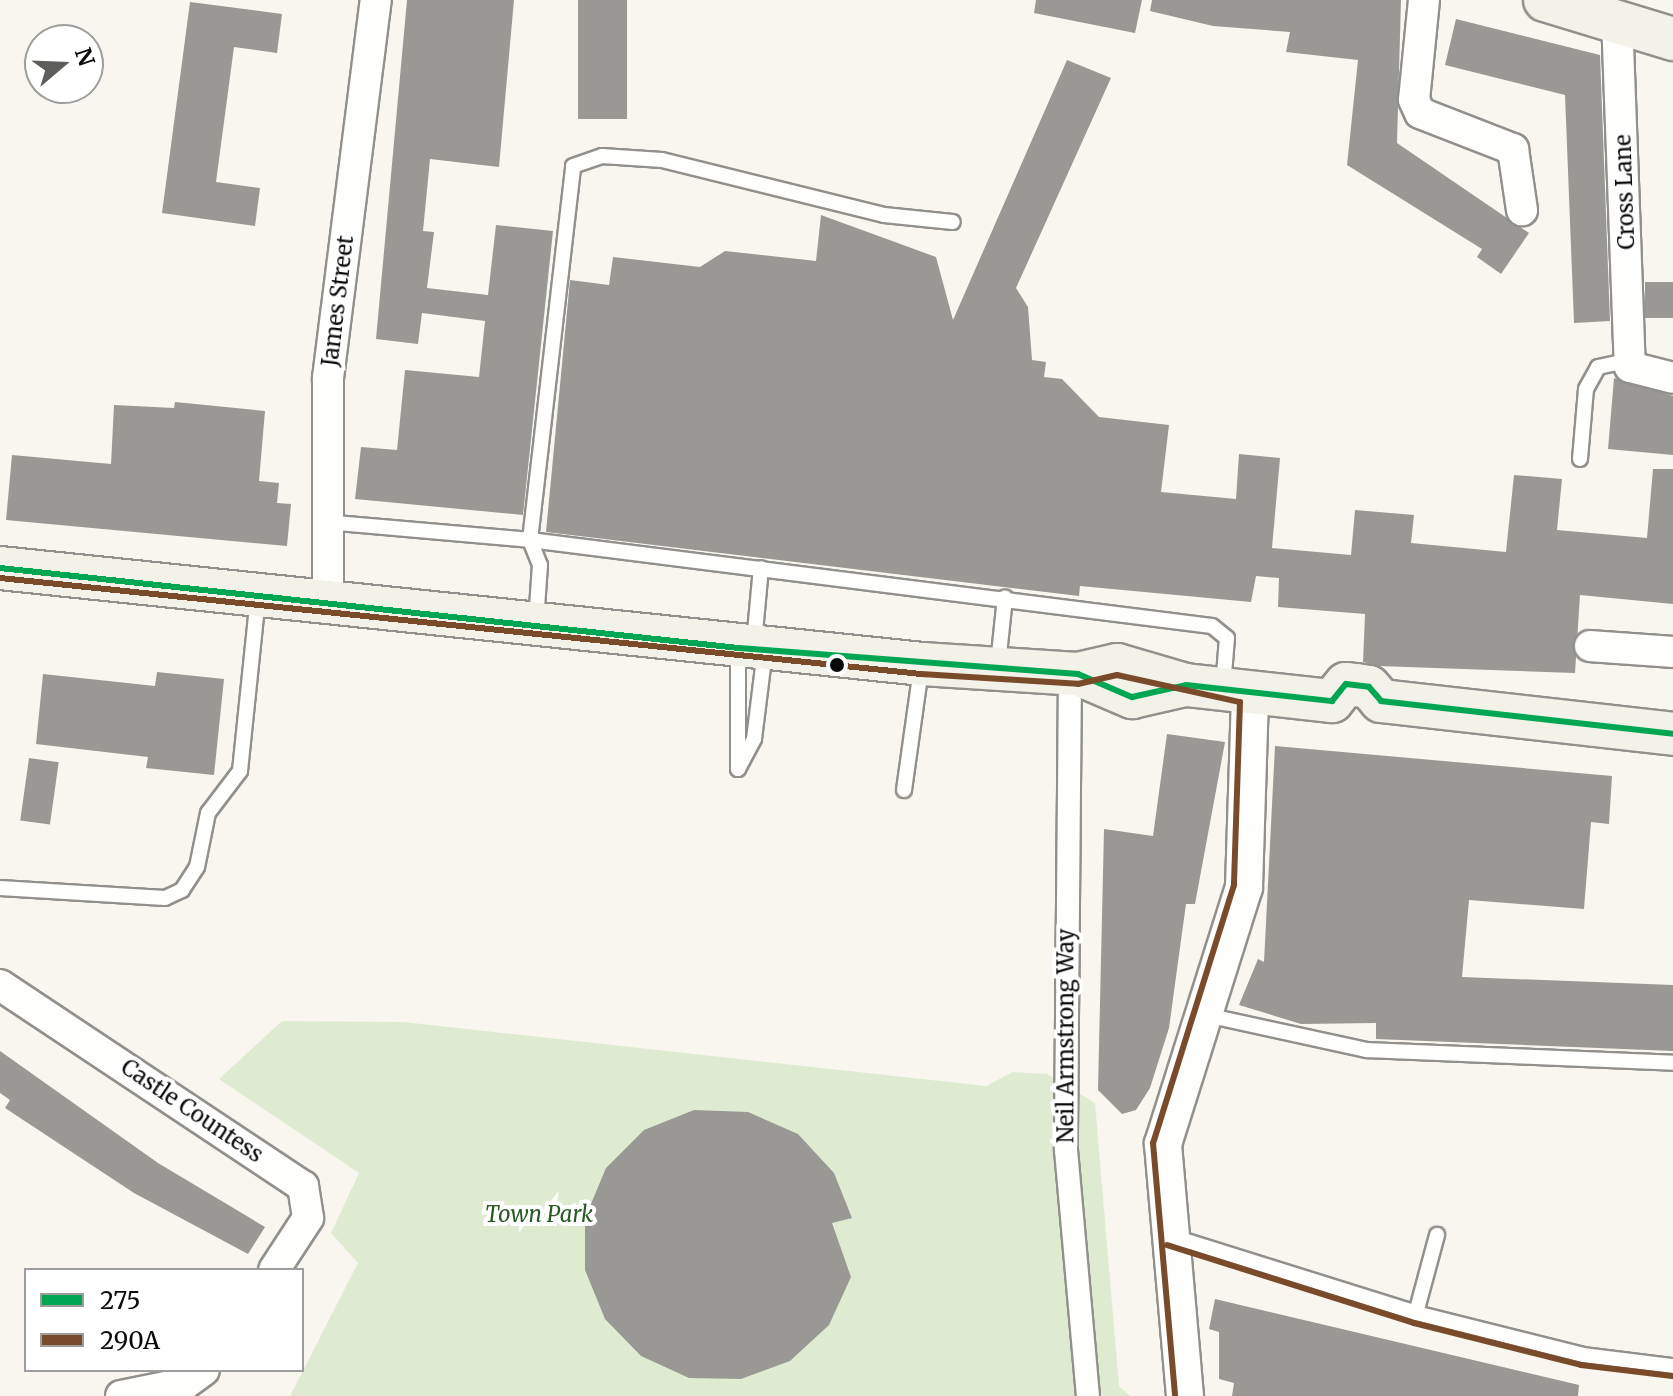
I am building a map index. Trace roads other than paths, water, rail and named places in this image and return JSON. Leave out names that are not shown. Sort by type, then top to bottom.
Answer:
[{"type":"main road","points":[[1545,0],[1617,17],[1673,39]]},
{"type":"main road","points":[[0,568],[752,649],[922,664],[1074,674],[1117,665],[1219,690],[1332,701],[1343,717],[1367,717],[1381,701],[1673,734]]},
{"type":"street","name":"James Street","points":[[328,603],[324,522],[328,378],[376,0]]},
{"type":"street","points":[[1424,0],[1414,100],[1420,113],[1513,149],[1522,210]]},
{"type":"street","name":"Cross Lane","points":[[1617,17],[1630,363]]},
{"type":"street","points":[[1630,363],[1673,378]]},
{"type":"street","points":[[1590,646],[1673,652]]},
{"type":"street","name":"Neil Armstrong Way","points":[[1074,674],[1066,1150],[1088,1396]]},
{"type":"street","points":[[1185,1396],[1163,1144],[1202,1014],[1231,943],[1244,887],[1219,690]]},
{"type":"street","name":"Castle Countess","points":[[0,985],[303,1186],[308,1218],[275,1268]]},
{"type":"street","points":[[121,1396],[186,1383],[201,1372]]},
{"type":"lane","points":[[535,626],[540,565],[530,540],[573,166],[602,156],[662,160],[884,215],[953,222]]},
{"type":"lane","points":[[1580,459],[1586,389],[1598,367],[1630,363]]},
{"type":"lane","points":[[324,522],[530,540],[1005,597],[1222,630],[1219,690]]},
{"type":"lane","points":[[752,649],[754,739],[738,769],[761,568]]},
{"type":"lane","points":[[0,888],[165,898],[182,890],[197,867],[208,813],[240,771],[258,596]]},
{"type":"lane","points":[[998,670],[1005,597]]},
{"type":"lane","points":[[904,790],[922,664]]},
{"type":"lane","points":[[1202,1014],[1367,1050],[1673,1063]]},
{"type":"lane","points":[[1170,1235],[1416,1313],[1583,1355],[1673,1366]]},
{"type":"lane","points":[[1416,1313],[1437,1235]]},
{"type":"park label","name":"Town Park","points":[[539,1215]]}]
